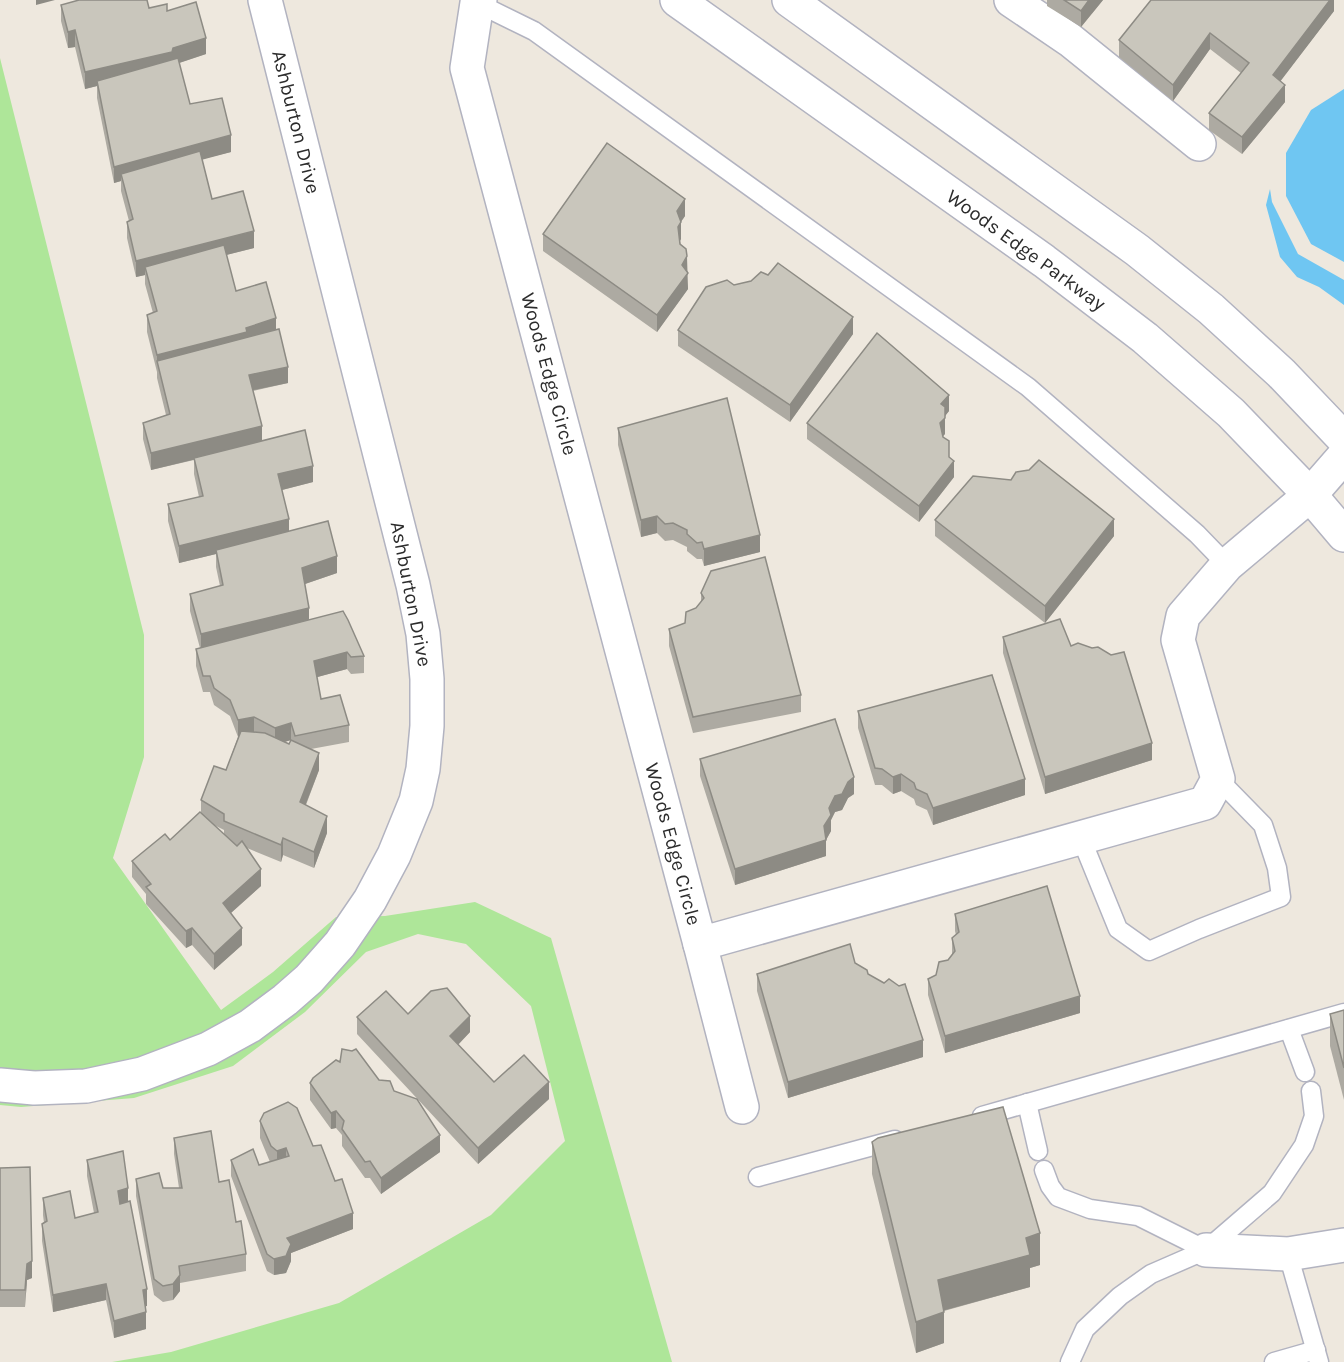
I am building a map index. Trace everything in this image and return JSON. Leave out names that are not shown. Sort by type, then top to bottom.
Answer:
[{"type":"street","name":"Ashburton Drive","points":[[0,1085],[34,1088],[86,1086],[142,1074],[208,1048],[250,1026],[309,980],[340,944],[370,900],[394,855],[416,801],[423,769],[427,726],[427,679],[423,634],[414,585],[265,0]]},
{"type":"street","name":"Woods Edge Parkway","points":[[677,0],[1044,261],[1145,338],[1231,413],[1310,495],[1344,535]]},
{"type":"street","points":[[789,0],[1137,250],[1211,309],[1281,373],[1344,439]]},
{"type":"street","points":[[1011,0],[1070,40],[1200,144]]},
{"type":"street","name":"Woods Edge Circle","points":[[478,2],[467,68],[700,944],[1205,803],[1218,779]]},
{"type":"street","points":[[1218,779],[1178,640],[1183,616],[1227,565],[1310,495],[1344,456]]},
{"type":"street","points":[[700,944],[742,1107]]},
{"type":"street","points":[[1206,1250],[1288,1254],[1344,1245]]},
{"type":"lane","points":[[478,2],[534,31],[1028,387],[1197,534],[1227,565]]},
{"type":"lane","points":[[1081,838],[1118,929],[1149,951],[1281,897],[1277,868],[1263,825],[1218,779]]},
{"type":"lane","points":[[960,1122],[1344,1013]]},
{"type":"lane","points":[[1289,1029],[1305,1072]]},
{"type":"lane","points":[[1070,1362],[1085,1329],[1120,1296],[1151,1274],[1206,1250],[1272,1193],[1304,1145],[1314,1116],[1311,1092]]},
{"type":"lane","points":[[1027,1103],[1038,1151]]},
{"type":"lane","points":[[758,1177],[916,1134]]},
{"type":"lane","points":[[1044,1170],[1050,1186],[1058,1197],[1090,1209],[1138,1216],[1206,1250]]},
{"type":"lane","points":[[1274,1362],[1318,1356],[1288,1254]]},
{"type":"green space","points":[[0,58],[144,635],[144,757],[113,858],[221,1010],[273,972],[336,917],[385,916],[475,902],[551,938],[672,1362],[112,1362],[171,1352],[339,1303],[491,1215],[565,1141],[531,1006],[466,944],[418,934],[366,952],[305,1012],[233,1066],[134,1098],[21,1107],[0,1105]]},
{"type":"water","points":[[1344,89],[1344,262],[1311,244],[1286,196],[1286,153],[1311,110]]},
{"type":"water","points":[[1270,189],[1272,202],[1298,254],[1344,280],[1344,305],[1319,287],[1297,277],[1280,257],[1266,205]]},
{"type":"building","points":[[79,0],[147,0],[149,8],[167,4],[167,11],[196,2],[206,38],[173,48],[172,52],[85,72],[75,30],[68,32],[61,5]]},
{"type":"building","points":[[1064,0],[1089,0],[1081,11]]},
{"type":"building","points":[[1151,0],[1330,0],[1273,75],[1285,85],[1242,137],[1209,113],[1249,63],[1210,33],[1173,85],[1119,40]]},
{"type":"building","points":[[178,58],[190,104],[222,98],[231,135],[114,167],[97,81]]},
{"type":"building","points":[[607,143],[685,199],[677,211],[681,222],[678,227],[680,244],[686,249],[687,256],[682,265],[688,273],[657,315],[543,234]]},
{"type":"building","points":[[200,151],[212,199],[243,191],[254,231],[136,261],[127,222],[133,219],[121,174]]},
{"type":"building","points":[[224,245],[236,291],[266,282],[276,318],[246,328],[247,332],[157,355],[147,315],[157,311],[145,267]]},
{"type":"building","points":[[778,263],[853,317],[790,405],[678,330],[706,287],[727,280],[734,285],[751,281],[761,272],[768,275]]},
{"type":"building","points":[[279,329],[288,367],[249,375],[262,426],[151,453],[143,423],[170,414],[157,361]]},
{"type":"building","points":[[877,333],[949,395],[941,404],[945,407],[945,418],[940,423],[943,437],[949,441],[949,457],[954,461],[919,506],[807,423]]},
{"type":"building","points":[[727,398],[760,535],[704,549],[702,542],[697,543],[687,534],[687,530],[673,523],[665,524],[657,516],[641,520],[618,428]]},
{"type":"building","points":[[305,430],[313,466],[278,474],[289,519],[179,546],[168,504],[203,496],[194,458]]},
{"type":"building","points":[[1039,460],[1114,519],[1045,606],[935,520],[973,476],[1011,480],[1016,472],[1029,470]]},
{"type":"building","points":[[328,521],[337,556],[302,568],[309,608],[201,634],[190,594],[223,585],[216,550]]},
{"type":"building","points":[[765,557],[801,695],[693,717],[669,629],[685,623],[686,612],[696,608],[704,598],[701,593],[711,571]]},
{"type":"building","points":[[343,611],[364,656],[351,657],[347,652],[314,661],[321,699],[340,695],[349,725],[295,736],[291,723],[275,728],[254,717],[238,720],[230,700],[214,688],[210,676],[203,676],[196,649]]},
{"type":"building","points":[[1060,619],[1071,646],[1078,643],[1092,648],[1098,647],[1111,655],[1124,652],[1152,743],[1045,777],[1003,637]]},
{"type":"building","points":[[992,675],[1025,779],[933,808],[927,794],[916,789],[914,783],[901,774],[893,777],[882,769],[875,768],[858,711]]},
{"type":"building","points":[[835,719],[854,777],[848,782],[842,794],[835,796],[829,808],[831,815],[824,826],[826,840],[735,869],[700,759]]},
{"type":"building","points":[[241,731],[265,733],[289,744],[291,740],[319,753],[300,802],[327,816],[314,852],[283,838],[281,845],[224,821],[224,814],[201,800],[214,766],[226,770]]},
{"type":"building","points":[[200,812],[237,846],[242,841],[261,869],[223,903],[242,928],[214,954],[192,928],[186,931],[146,887],[151,884],[132,861],[165,834],[170,840]]},
{"type":"building","points":[[1047,886],[1080,996],[945,1036],[928,979],[936,975],[939,962],[948,960],[955,951],[952,938],[959,932],[955,914]]},
{"type":"building","points":[[850,944],[855,963],[867,970],[868,974],[884,983],[889,979],[899,986],[905,984],[923,1040],[788,1082],[757,974]]},
{"type":"building","points":[[447,988],[470,1016],[450,1036],[494,1082],[524,1055],[549,1082],[478,1148],[357,1017],[386,991],[408,1014],[431,991]]},
{"type":"building","points":[[1344,1010],[1344,1068],[1330,1014]]},
{"type":"building","points":[[342,1049],[352,1051],[356,1049],[379,1080],[390,1081],[394,1091],[417,1099],[440,1135],[381,1178],[370,1161],[365,1162],[342,1129],[344,1121],[336,1111],[331,1113],[310,1083],[336,1060],[340,1062]]},
{"type":"building","points":[[288,1102],[297,1108],[313,1146],[321,1145],[335,1181],[342,1179],[353,1213],[287,1238],[291,1244],[286,1256],[274,1259],[267,1254],[231,1160],[253,1149],[259,1165],[289,1156],[286,1148],[277,1151],[271,1146],[260,1121],[264,1113]]},
{"type":"building","points":[[1003,1107],[1040,1233],[1026,1238],[1030,1255],[938,1280],[944,1312],[916,1322],[872,1142],[878,1138]]},
{"type":"building","points":[[211,1131],[219,1182],[229,1180],[236,1222],[241,1221],[246,1254],[179,1266],[180,1275],[173,1284],[163,1286],[154,1279],[136,1179],[159,1173],[163,1188],[182,1188],[174,1138]]},
{"type":"building","points":[[123,1151],[128,1188],[118,1191],[120,1204],[130,1201],[147,1289],[143,1290],[146,1312],[114,1321],[106,1284],[53,1295],[42,1224],[47,1221],[43,1198],[70,1191],[75,1218],[98,1212],[87,1160]]},
{"type":"building","points":[[30,1167],[32,1261],[27,1264],[25,1290],[0,1290],[0,1168]]}]
